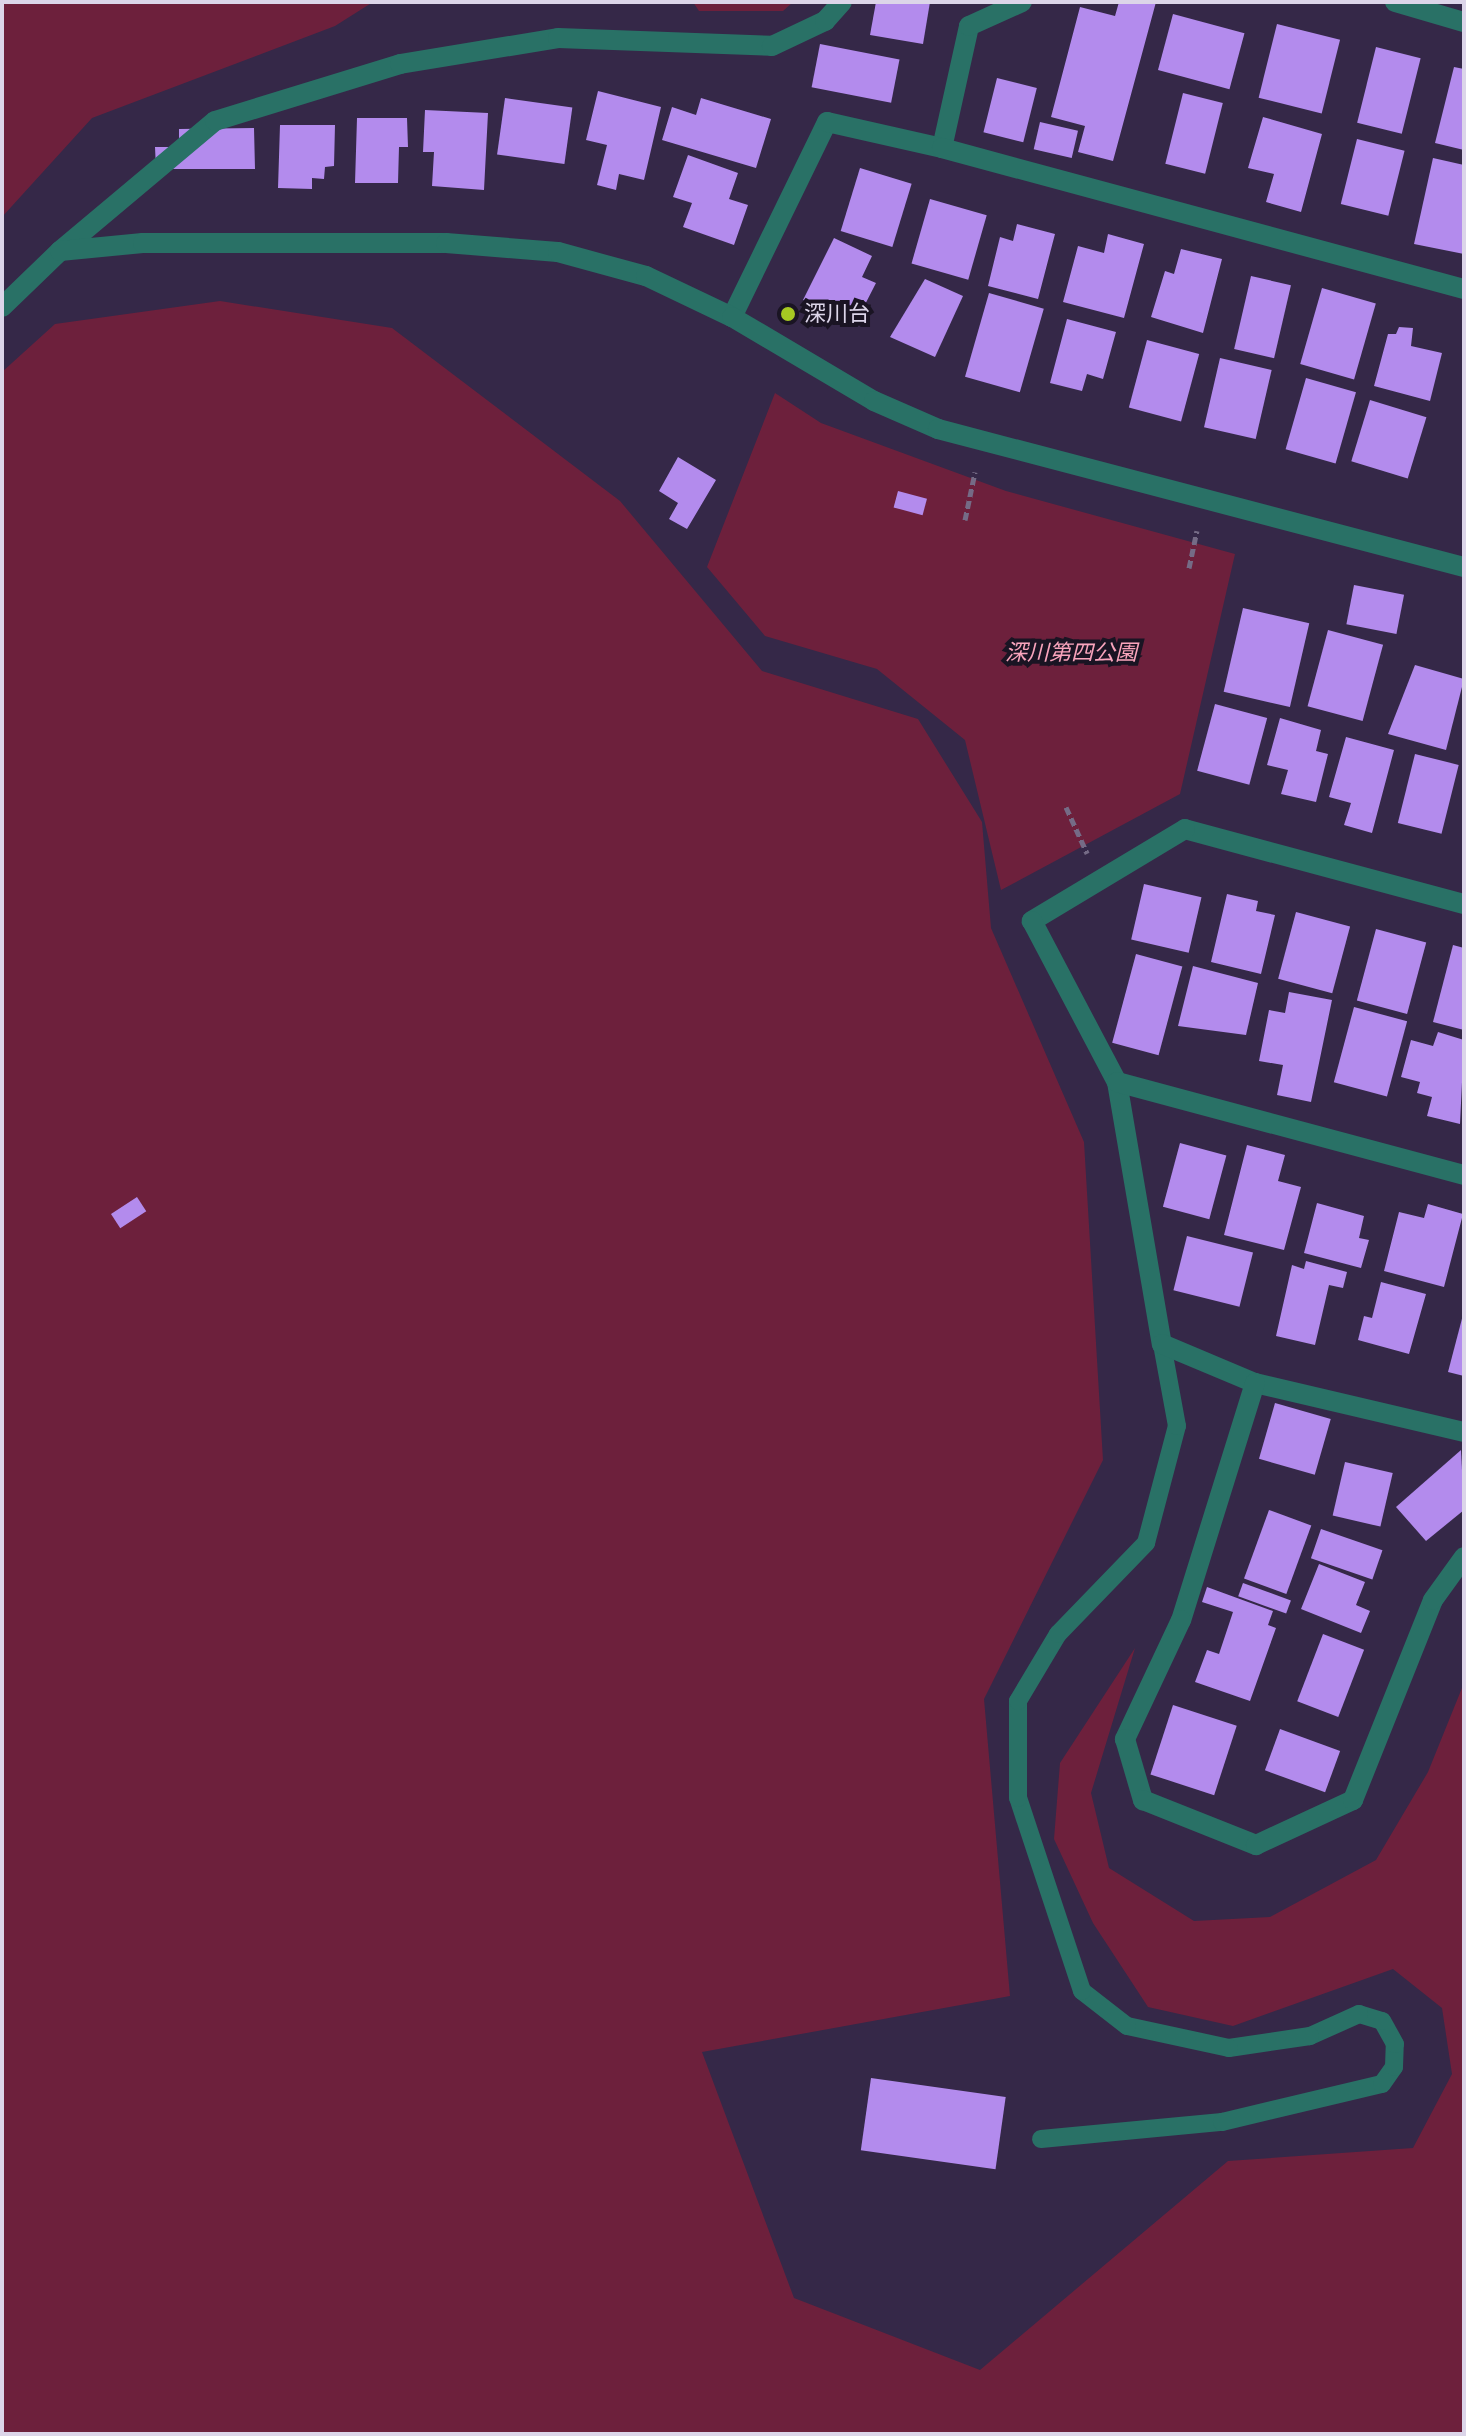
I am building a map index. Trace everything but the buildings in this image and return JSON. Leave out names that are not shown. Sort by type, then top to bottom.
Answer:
[{"type":"street","points":[[2,307],[60,251],[215,121],[400,64],[558,38],[772,46],[825,21],[842,2]]},
{"type":"street","points":[[942,148],[969,26],[1022,2]]},
{"type":"street","points":[[1395,2],[1464,22]]},
{"type":"street","points":[[732,317],[827,122],[942,148],[1464,289]]},
{"type":"street","points":[[60,251],[143,243],[446,243],[558,252],[646,276],[732,317],[874,401],[938,429],[1464,567]]},
{"type":"street","points":[[1464,904],[1185,829],[1032,921],[1117,1082],[1162,1344],[1255,1383],[1464,1432]]},
{"type":"street","points":[[1117,1082],[1464,1175]]},
{"type":"street","points":[[1255,1383],[1181,1620],[1125,1739],[1143,1800],[1256,1845],[1353,1800],[1433,1600],[1464,1557]]},
{"type":"lane","points":[[1041,2139],[1222,2122],[1382,2084],[1394,2067],[1395,2044],[1382,2021],[1359,2014],[1310,2036],[1229,2048],[1127,2026],[1082,1991],[1018,1798],[1018,1701],[1058,1634],[1146,1543],[1177,1426],[1162,1344]]},
{"type":"path","points":[[965,520],[981,439]]},
{"type":"path","points":[[1066,807],[1099,880]]},
{"type":"green space","points":[[2,2],[373,2],[335,26],[92,118],[2,217]]},
{"type":"green space","points":[[693,2],[793,2],[783,11],[699,11]]},
{"type":"green space","points":[[220,301],[392,328],[620,501],[762,671],[918,719],[982,822],[991,928],[1084,1142],[1103,1460],[984,1699],[1010,1996],[702,2052],[794,2298],[980,2370],[1228,2161],[1413,2148],[1452,2074],[1442,2008],[1393,1969],[1233,2026],[1148,2007],[1093,1923],[1054,1839],[1060,1763],[1135,1648],[1091,1793],[1109,1868],[1194,1921],[1270,1917],[1376,1860],[1428,1772],[1464,1683],[1464,2434],[2,2434],[2,372],[55,324]]},
{"type":"green space","name":"深川第四公園","points":[[775,393],[821,423],[1006,491],[1235,554],[1180,794],[1001,890],[965,740],[877,669],[765,636],[707,567]]},
{"type":"place","name":"深川台","points":[[788,314]]}]
